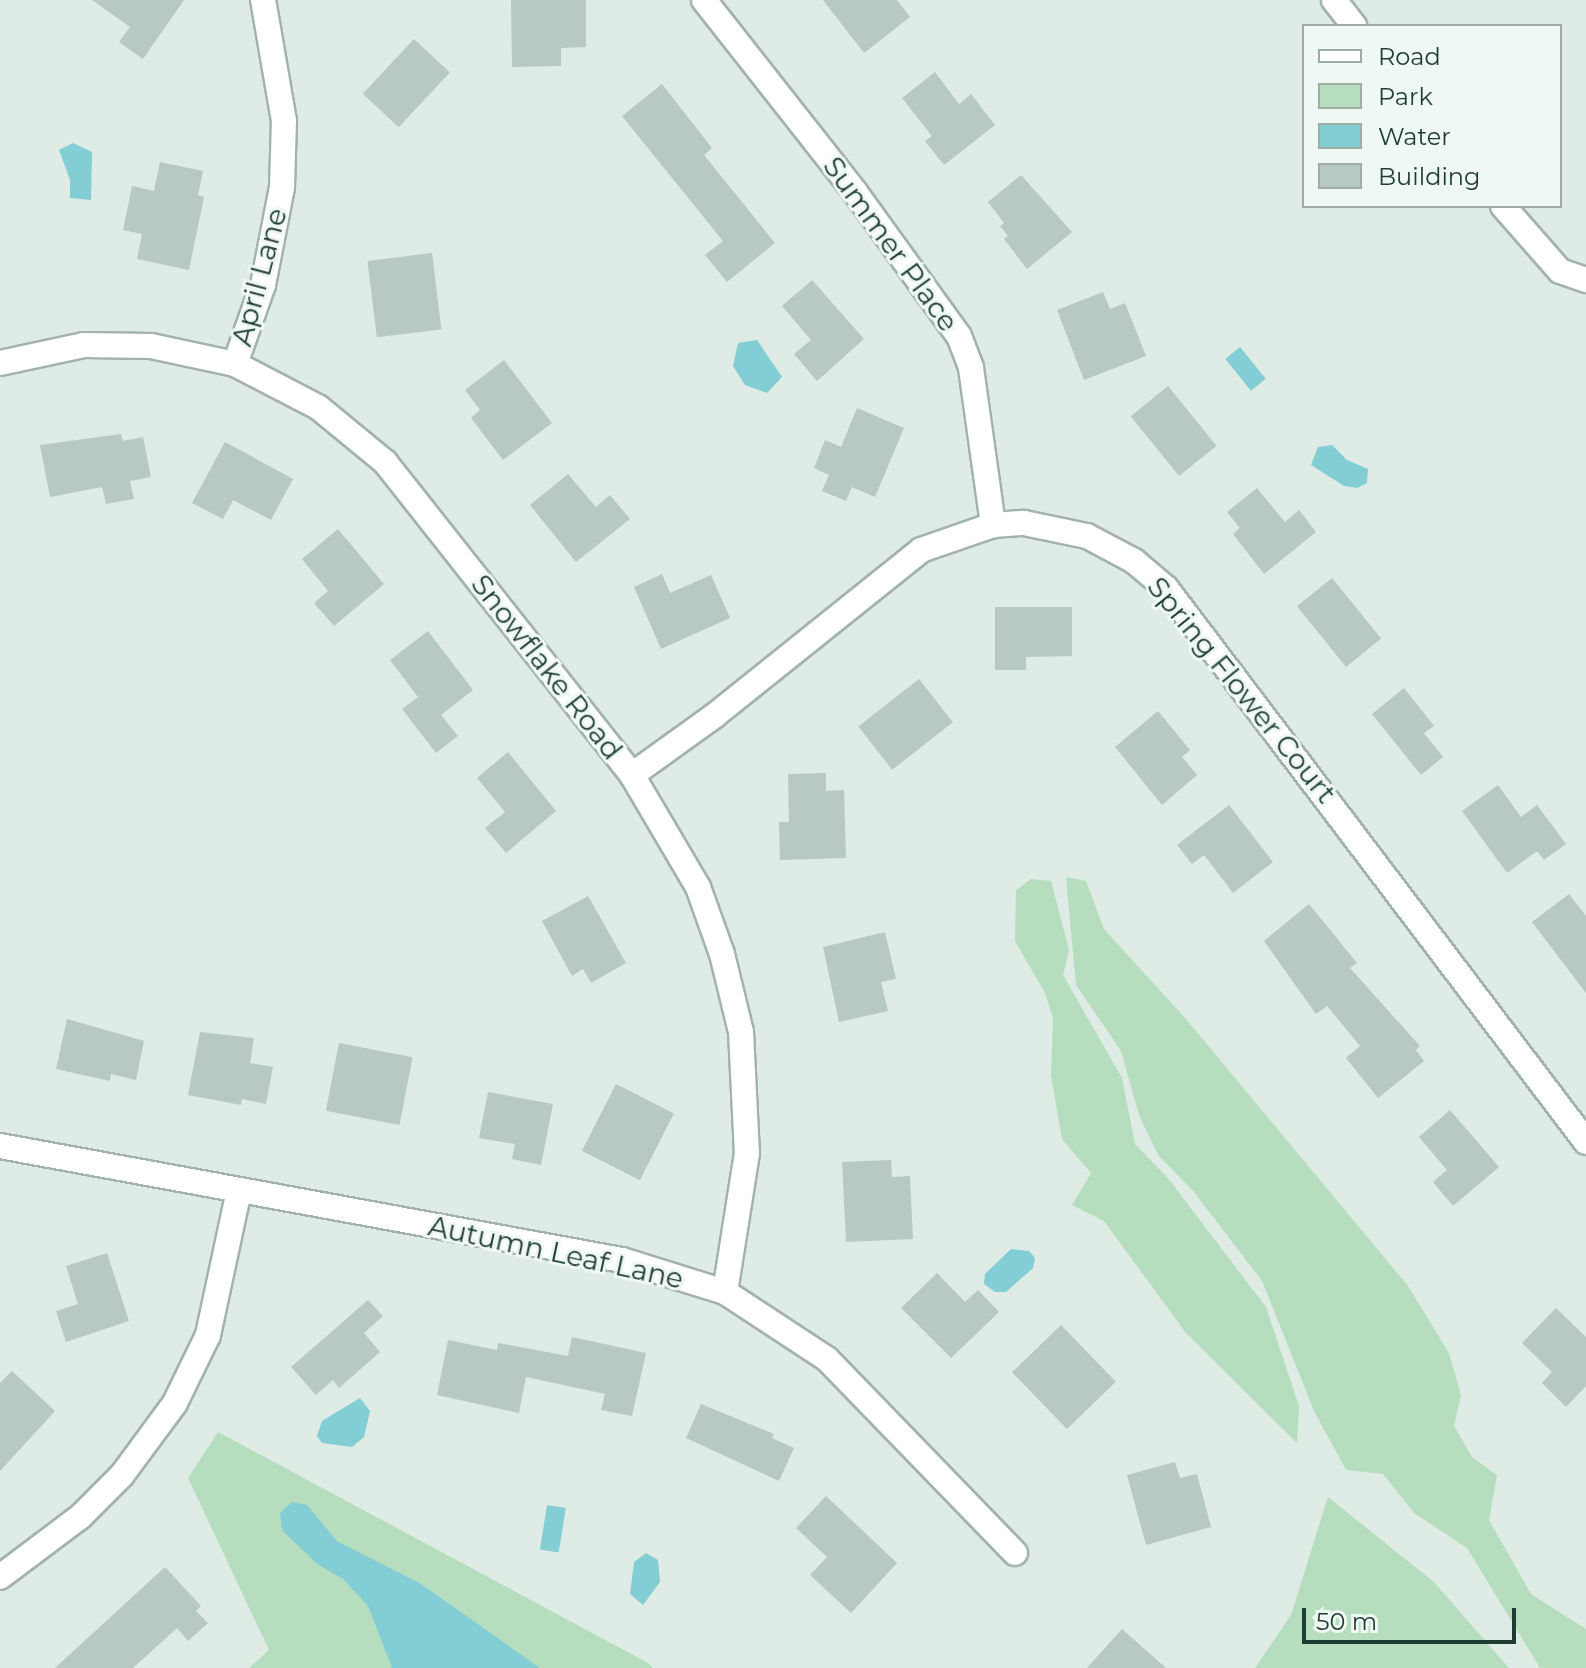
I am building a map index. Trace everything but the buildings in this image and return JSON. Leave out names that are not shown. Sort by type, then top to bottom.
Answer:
[{"type":"street","name":"April Lane","points":[[235,364],[266,272],[282,187],[284,121],[263,0]]},
{"type":"street","name":"Summer Place","points":[[704,0],[959,336],[971,368],[993,525]]},
{"type":"street","points":[[1334,0],[1352,24]]},
{"type":"street","points":[[1505,208],[1560,271],[1586,280]]},
{"type":"street","name":"Snowflake Road","points":[[0,363],[41,351],[118,345],[235,364],[318,407],[385,462],[632,775],[698,887],[722,954],[741,1032],[747,1153],[725,1292]]},
{"type":"street","name":"Spring Flower Court","points":[[632,775],[714,716],[894,568],[943,540],[993,525],[1024,523],[1087,536],[1134,561],[1166,588],[1586,1142]]},
{"type":"street","name":"Autumn Leaf Lane","points":[[0,1146],[622,1260],[725,1292],[827,1359],[1015,1553]]},
{"type":"street","points":[[0,1577],[80,1517],[122,1475],[175,1403],[208,1335],[239,1190]]},
{"type":"green space","points":[[1066,877],[1086,881],[1104,929],[1186,1019],[1408,1286],[1449,1353],[1461,1395],[1454,1426],[1472,1457],[1497,1475],[1489,1520],[1531,1594],[1586,1629],[1586,1668],[1540,1668],[1467,1548],[1414,1513],[1383,1474],[1346,1470],[1314,1411],[1262,1281],[1194,1192],[1158,1155],[1139,1115],[1121,1051],[1076,985]]},
{"type":"green space","points":[[1031,879],[1051,881],[1069,950],[1063,975],[1122,1078],[1135,1144],[1167,1177],[1266,1307],[1299,1406],[1297,1443],[1186,1333],[1104,1221],[1072,1205],[1091,1173],[1062,1139],[1051,1076],[1053,1018],[1045,993],[1015,941],[1016,890]]},
{"type":"green space","points":[[218,1432],[653,1668],[249,1668],[269,1650],[188,1478]]},
{"type":"green space","points":[[1328,1497],[1434,1582],[1509,1668],[1255,1668],[1291,1615]]},
{"type":"water","points":[[73,143],[92,152],[91,200],[70,198],[70,180],[59,150]]},
{"type":"water","points":[[757,340],[782,377],[767,393],[745,385],[733,366],[738,343]]},
{"type":"water","points":[[1240,347],[1266,379],[1251,391],[1225,359]]},
{"type":"water","points":[[1332,445],[1347,460],[1368,469],[1367,483],[1357,488],[1344,486],[1311,465],[1318,447]]},
{"type":"water","points":[[1011,1249],[1029,1251],[1035,1258],[1033,1268],[1006,1292],[995,1292],[984,1284],[985,1274]]},
{"type":"water","points":[[360,1398],[370,1411],[364,1437],[352,1447],[322,1443],[317,1436],[322,1421]]},
{"type":"water","points":[[292,1502],[307,1505],[337,1541],[421,1584],[540,1668],[392,1668],[368,1606],[343,1579],[317,1564],[282,1530],[280,1513]]},
{"type":"water","points":[[547,1505],[566,1508],[559,1552],[540,1549]]},
{"type":"water","points":[[646,1553],[658,1560],[660,1582],[643,1605],[630,1594],[634,1562]]}]
